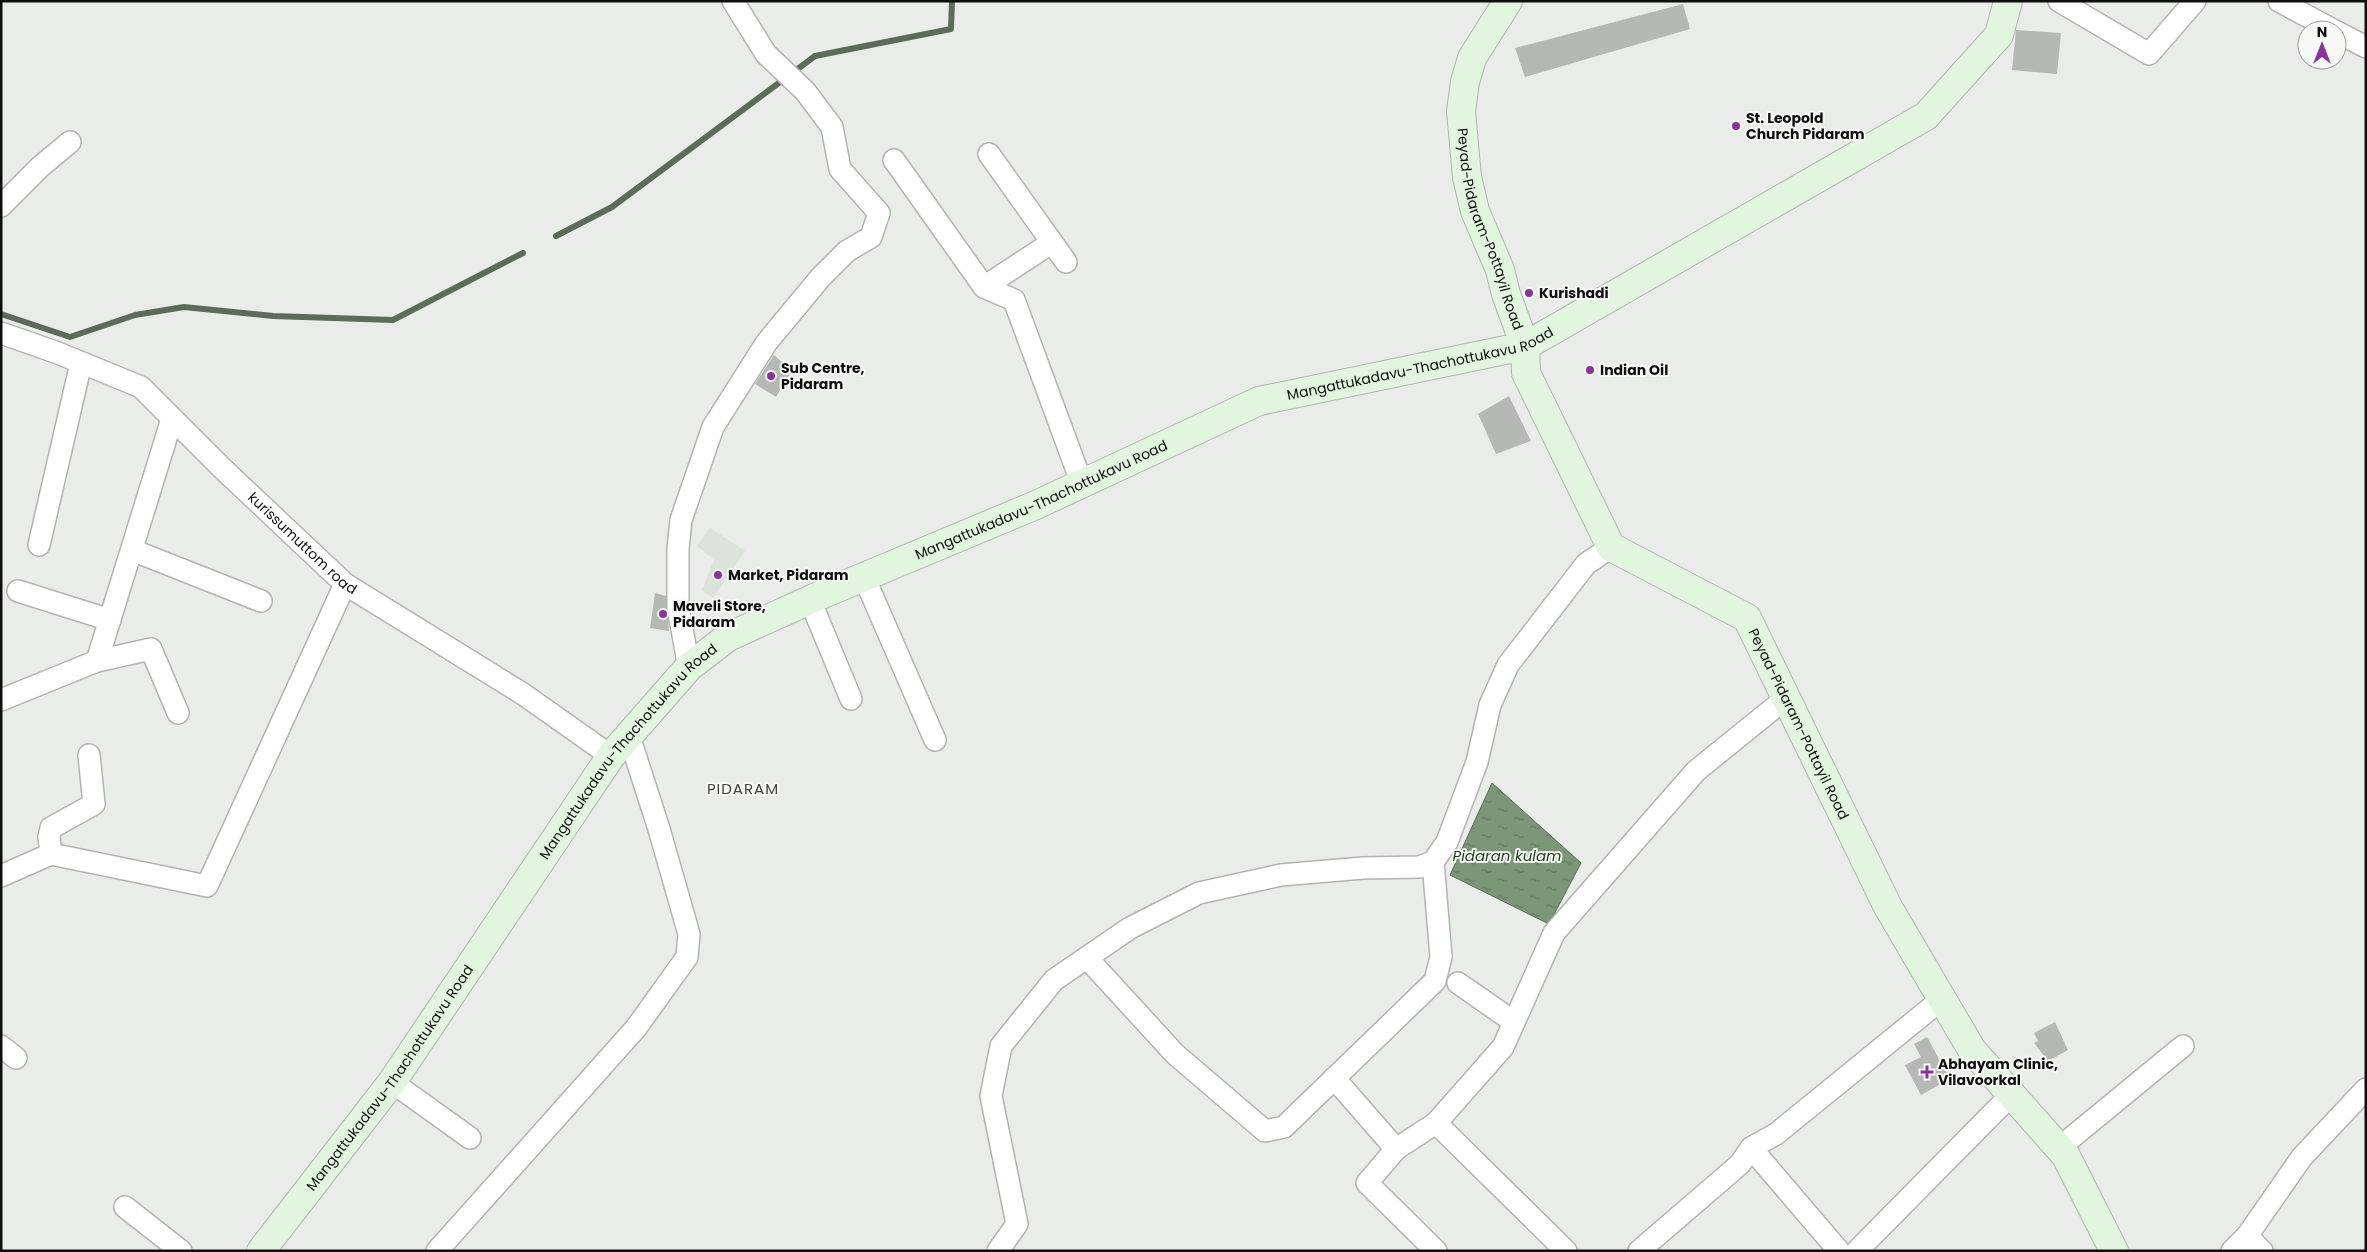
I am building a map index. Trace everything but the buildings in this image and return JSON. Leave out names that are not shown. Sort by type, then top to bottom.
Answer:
[{"type":"main road","name":"Peyad-Pidaram-Pottayil Road","points":[[1508,1],[1472,58],[1465,82],[1461,111],[1467,177],[1475,211],[1500,270],[1506,294],[1524,346],[1526,373],[1610,547],[1747,618],[1888,908],[1972,1050],[2066,1156],[2114,1251]]},
{"type":"main road","name":"Mangattukadavu-Thachottukavu Road","points":[[261,1251],[392,1082],[620,746],[689,668],[728,637],[1082,484],[1259,401],[1524,346],[1926,116],[2000,35],[2008,1]]},
{"type":"street","points":[[689,668],[678,608],[678,549],[681,520],[713,427],[767,342],[820,278],[847,251],[871,237],[879,213],[840,169],[832,127],[805,91],[766,54],[733,1]]},
{"type":"street","points":[[2059,1],[2149,54],[2195,1]]},
{"type":"street","points":[[2279,1],[2314,20]]},
{"type":"street","points":[[2347,37],[2366,47]]},
{"type":"street","points":[[1,206],[40,167],[70,142]]},
{"type":"street","points":[[989,154],[1066,262]]},
{"type":"street","points":[[894,160],[984,288],[1014,300],[1082,484]]},
{"type":"street","points":[[984,288],[1051,243]]},
{"type":"street","name":"kurissumuttom road","points":[[1,333],[141,387],[345,584],[523,694],[620,746]]},
{"type":"street","points":[[39,545],[81,363]]},
{"type":"street","points":[[97,661],[172,419]]},
{"type":"street","points":[[998,1251],[1017,1224],[991,1096],[1001,1046],[1054,980],[1130,928],[1199,893],[1281,875],[1363,868],[1419,867],[1433,862],[1447,842],[1477,762],[1490,705],[1508,665],[1586,564],[1610,547]]},
{"type":"street","points":[[132,550],[261,601]]},
{"type":"street","points":[[864,577],[935,740]]},
{"type":"street","points":[[1,876],[51,854],[207,886],[345,584]]},
{"type":"street","points":[[18,591],[110,620]]},
{"type":"street","points":[[810,600],[851,699]]},
{"type":"street","points":[[1,700],[97,661],[151,649],[178,713]]},
{"type":"street","points":[[1436,1251],[1367,1183],[1396,1149],[1436,1123],[1502,1047],[1554,933],[1696,771],[1785,699]]},
{"type":"street","points":[[437,1251],[636,1028],[687,957],[689,934],[659,829],[620,746]]},
{"type":"street","points":[[51,854],[49,837],[51,828],[94,804],[89,755]]},
{"type":"street","points":[[1087,958],[1175,1054],[1265,1131],[1284,1127],[1435,982],[1441,957],[1433,862]]},
{"type":"street","points":[[1458,983],[1514,1022]]},
{"type":"street","points":[[1639,1251],[1740,1164],[1751,1148],[1776,1134],[1942,999]]},
{"type":"street","points":[[2059,1148],[2183,1046]]},
{"type":"street","points":[[1334,1078],[1396,1149]]},
{"type":"street","points":[[392,1082],[470,1138]]},
{"type":"street","points":[[2232,1251],[2247,1236],[2302,1157],[2366,1089]]},
{"type":"street","points":[[1857,1251],[2012,1095]]},
{"type":"street","points":[[1436,1123],[1566,1251]]},
{"type":"street","points":[[1751,1148],[1839,1251]]},
{"type":"street","points":[[125,1207],[182,1251]]},
{"type":"street","points":[[2247,1236],[2262,1251]]},
{"type":"shaded area","name":"Market, Pidaram","points":[[710,528],[745,551],[713,598],[702,590],[714,560],[697,546]]},
{"type":"water","name":"Pidaran kulam","points":[[1492,783],[1581,863],[1549,924],[1450,875]]},
{"type":"waterway","points":[[556,236],[612,207],[815,56],[951,29],[952,1]]},
{"type":"waterway","points":[[1,314],[70,337],[135,315],[184,307],[273,316],[393,320],[523,253]]},
{"type":"place","name":"St. Leopold Church Pidaram","points":[[1736,126]]},
{"type":"place","name":"Kurishadi","points":[[1529,293]]},
{"type":"place","name":"Indian Oil","points":[[1590,370]]},
{"type":"place","name":"Sub Centre, Pidaram","points":[[771,376]]},
{"type":"place","name":"Market, Pidaram","points":[[718,575]]},
{"type":"place","name":"Maveli Store, Pidaram","points":[[663,614]]},
{"type":"place","name":"Abhayam Clinic, Vilavoorkal","points":[[1927,1072]]},
{"type":"district","name":"PIDARAM","points":[[743,788]]}]
